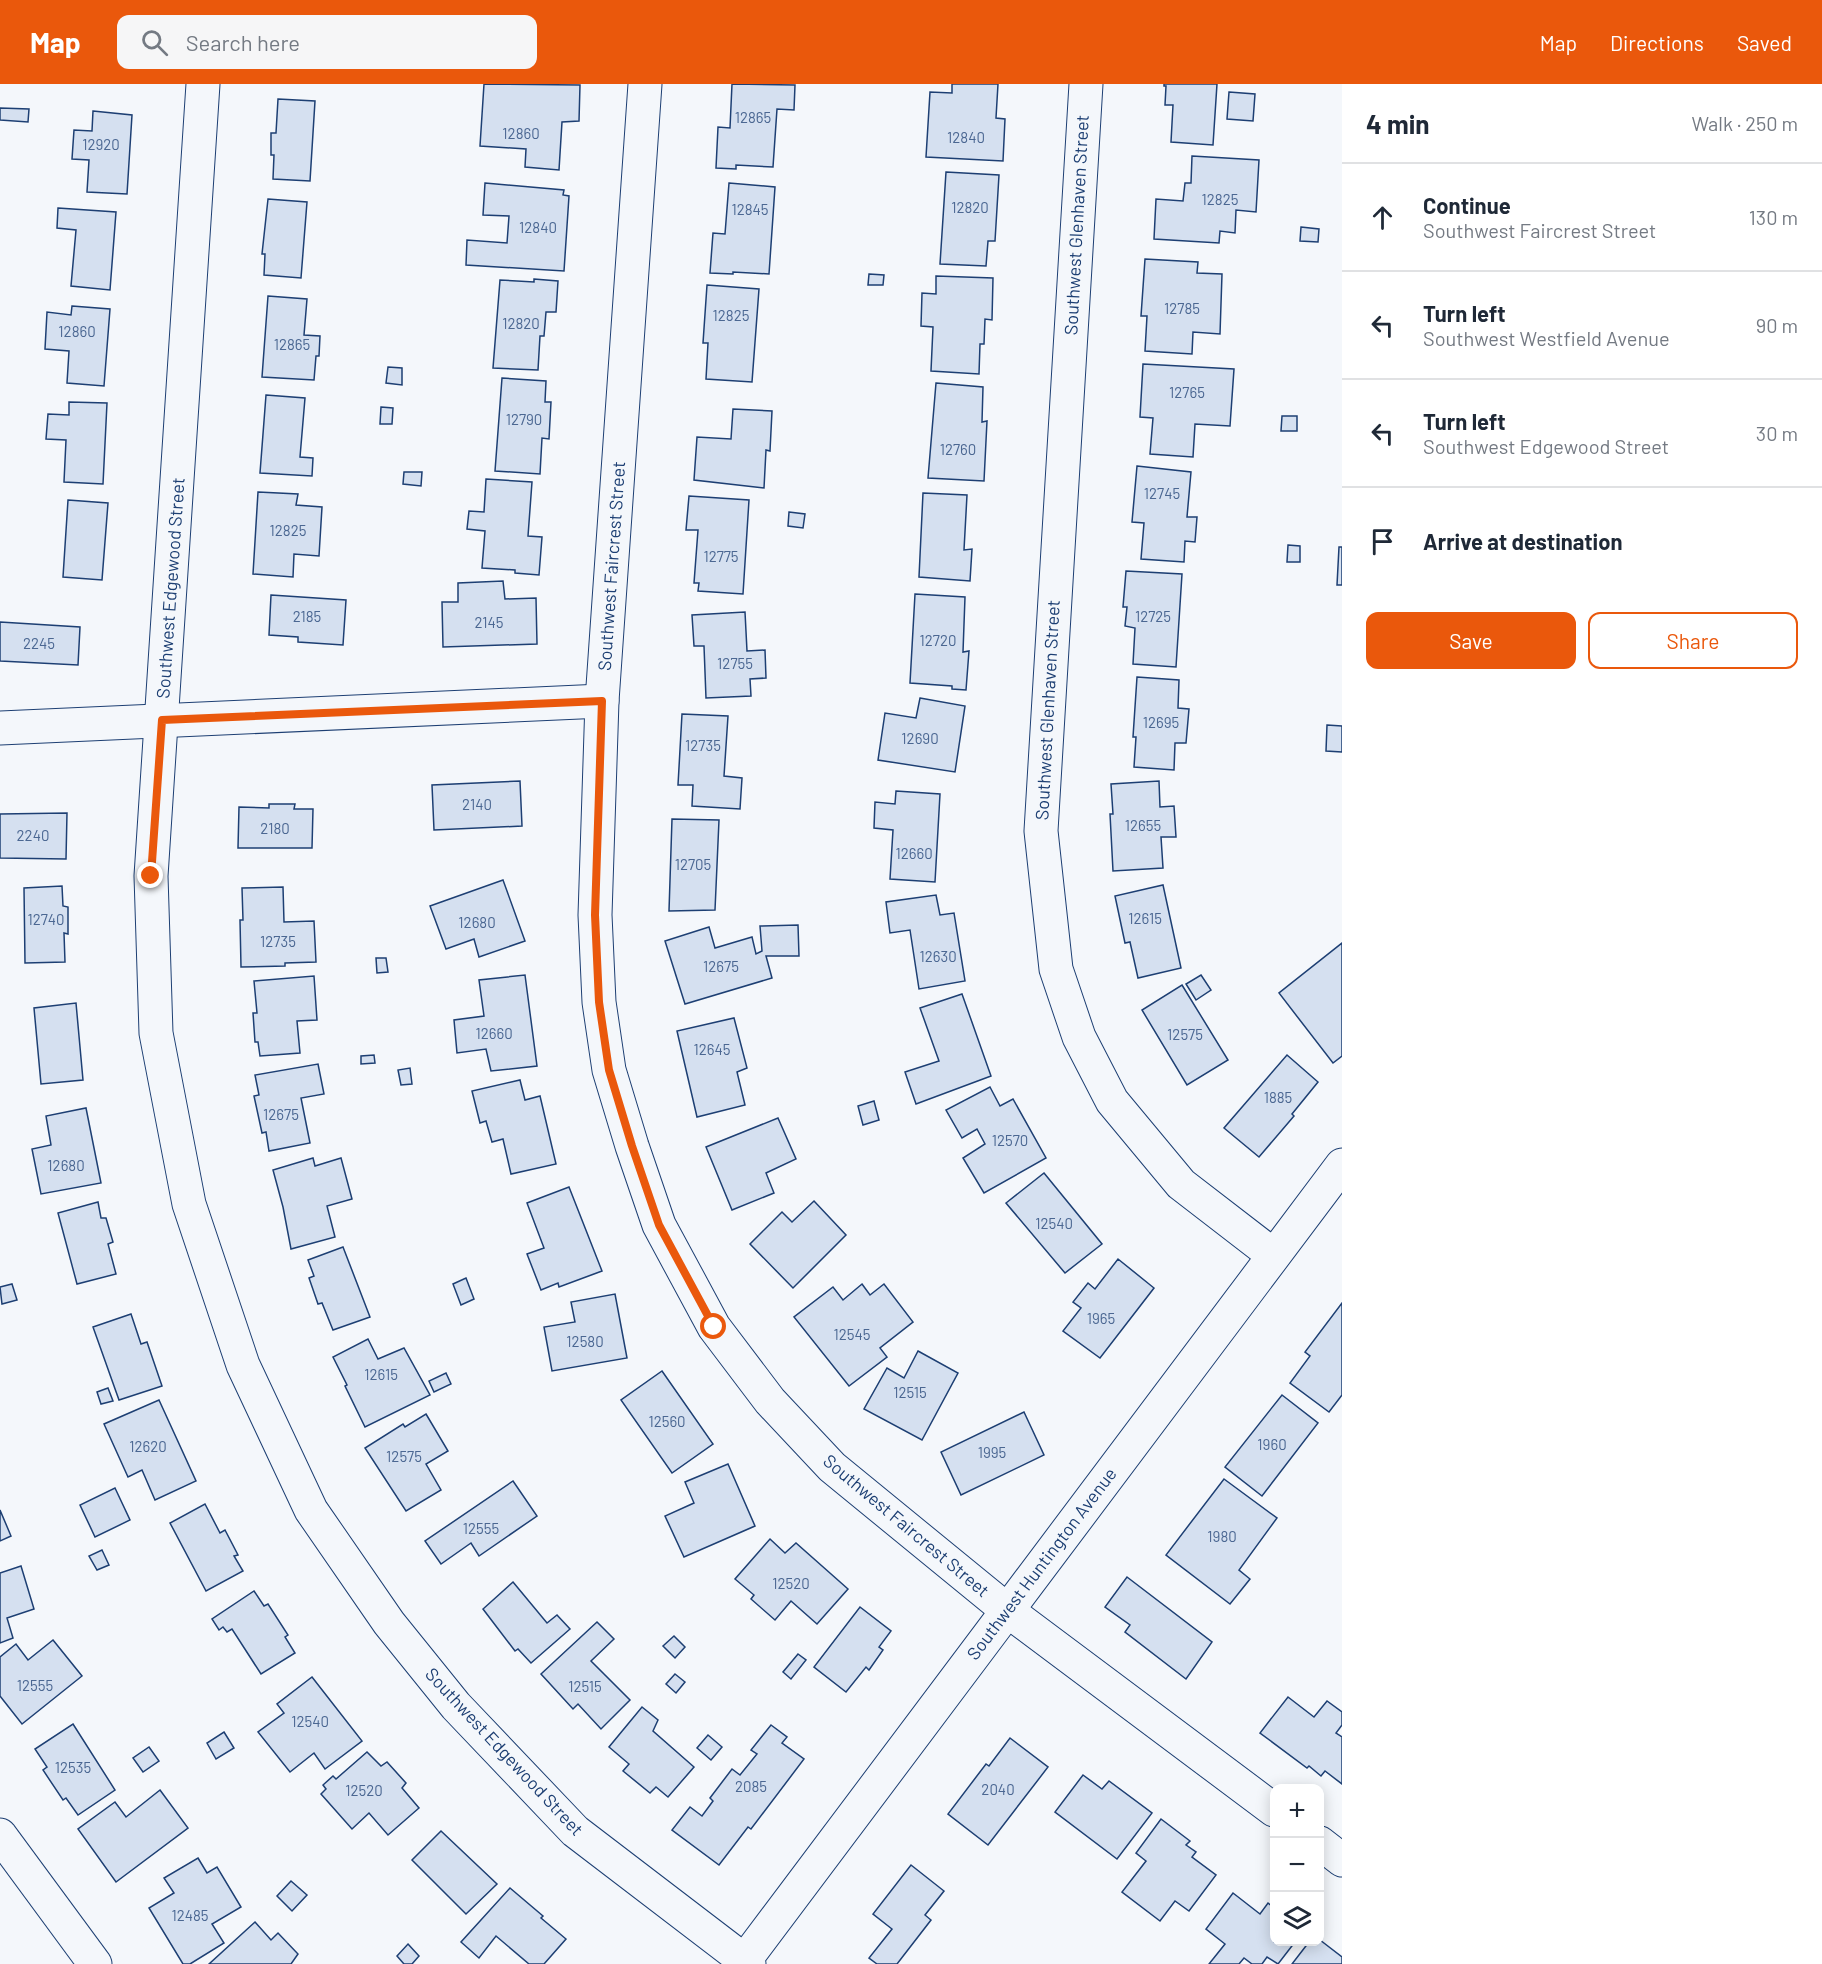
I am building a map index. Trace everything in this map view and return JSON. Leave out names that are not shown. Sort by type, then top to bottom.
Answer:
[{"type":"street","name":"Southwest Edgewood Street","points":[[203,84],[151,876],[156,1033],[189,1203],[243,1365],[311,1510],[389,1623],[456,1706],[575,1831],[746,1963]]},
{"type":"street","name":"Southwest Faircrest Street","points":[[645,84],[602,701],[595,915],[599,1002],[609,1070],[659,1225],[714,1327],[770,1401],[832,1467],[1008,1611],[1270,1806]]},
{"type":"street","name":"Southwest Glenhaven Street","points":[[1086,84],[1041,831],[1056,969],[1079,1037],[1112,1101],[1181,1184],[1273,1255]]},
{"type":"street","points":[[0,728],[602,701]]},
{"type":"street","name":"Southwest Huntington Avenue","points":[[746,1963],[1342,1165]]},
{"type":"street","points":[[0,1835],[95,1964]]},
{"type":"street","points":[[1324,1846],[1342,1860]]},
{"type":"building","points":[[484,84],[580,85],[579,121],[562,122],[559,170],[525,167],[526,149],[480,146]]},
{"type":"building","points":[[732,84],[795,85],[794,110],[777,109],[773,167],[736,165],[736,169],[716,168],[718,127],[730,128]]},
{"type":"building","points":[[952,84],[998,84],[996,118],[1005,119],[1003,161],[926,157],[930,92],[952,93]]},
{"type":"building","points":[[1164,84],[1217,84],[1213,145],[1171,142],[1173,105],[1165,105],[1166,86]]},
{"type":"building","points":[[1229,92],[1255,94],[1253,121],[1227,119]]},
{"type":"building","points":[[278,99],[315,101],[310,181],[273,179],[274,155],[271,155],[271,133],[276,133]]},
{"type":"building","points":[[0,108],[29,109],[28,122],[0,120]]},
{"type":"building","points":[[93,111],[132,115],[127,194],[87,192],[89,160],[72,159],[74,130],[92,131]]},
{"type":"building","points":[[1192,156],[1259,160],[1256,212],[1236,210],[1235,233],[1220,231],[1219,243],[1154,239],[1156,199],[1183,201],[1185,183],[1191,183]]},
{"type":"building","points":[[946,172],[999,175],[995,241],[988,241],[986,266],[940,264]]},
{"type":"building","points":[[485,183],[564,190],[563,195],[569,196],[564,271],[466,265],[467,240],[507,243],[509,216],[483,215]]},
{"type":"building","points":[[729,183],[775,187],[769,274],[710,273],[713,233],[725,234]]},
{"type":"building","points":[[268,199],[307,202],[301,278],[264,275],[265,254],[262,254]]},
{"type":"building","points":[[58,208],[116,212],[110,290],[71,286],[76,230],[57,228]]},
{"type":"building","points":[[1301,227],[1319,229],[1318,242],[1300,241]]},
{"type":"building","points":[[1145,259],[1198,262],[1197,273],[1222,274],[1220,334],[1193,332],[1192,354],[1145,351],[1147,316],[1141,316]]},
{"type":"building","points":[[869,274],[884,275],[883,285],[868,285]]},
{"type":"building","points":[[936,276],[993,278],[992,320],[985,319],[984,344],[980,344],[979,374],[931,371],[933,327],[921,326],[922,293],[936,294]]},
{"type":"building","points":[[534,279],[558,281],[556,312],[546,312],[544,336],[540,336],[538,370],[493,368],[500,280],[534,282]]},
{"type":"building","points":[[707,285],[759,289],[752,382],[706,379],[708,343],[703,343]]},
{"type":"building","points":[[268,296],[307,299],[304,335],[320,336],[314,380],[262,377]]},
{"type":"building","points":[[72,306],[110,309],[104,386],[67,383],[69,351],[45,349],[47,312],[71,315]]},
{"type":"building","points":[[1143,364],[1234,369],[1230,426],[1195,424],[1193,457],[1150,454],[1153,418],[1140,417]]},
{"type":"building","points":[[388,367],[402,368],[402,385],[386,383]]},
{"type":"building","points":[[502,378],[546,381],[545,402],[551,402],[549,439],[542,438],[540,474],[495,471]]},
{"type":"building","points":[[936,383],[983,387],[982,422],[987,421],[984,481],[928,478]]},
{"type":"building","points":[[266,395],[305,398],[300,457],[313,458],[312,476],[260,473]]},
{"type":"building","points":[[69,402],[107,403],[103,484],[64,482],[66,440],[46,439],[48,414],[69,415]]},
{"type":"building","points":[[381,407],[393,408],[392,424],[380,424]]},
{"type":"building","points":[[733,409],[772,411],[770,451],[766,450],[764,488],[694,480],[697,437],[731,439]]},
{"type":"building","points":[[1282,416],[1297,416],[1297,431],[1281,431]]},
{"type":"building","points":[[1137,466],[1191,472],[1187,517],[1197,517],[1195,542],[1185,541],[1184,562],[1141,559],[1144,523],[1132,522]]},
{"type":"building","points":[[404,472],[422,472],[421,486],[403,484]]},
{"type":"building","points":[[486,479],[532,482],[528,536],[542,537],[539,575],[515,573],[515,570],[482,568],[485,531],[467,529],[469,511],[484,512]]},
{"type":"building","points":[[258,492],[298,494],[296,505],[322,507],[319,556],[294,554],[293,577],[253,574]]},
{"type":"building","points":[[923,493],[967,495],[964,550],[972,549],[970,581],[919,577]]},
{"type":"building","points":[[689,496],[749,500],[743,594],[698,591],[699,583],[694,583],[698,530],[686,530]]},
{"type":"building","points":[[68,500],[108,503],[102,580],[63,577]]},
{"type":"building","points":[[789,512],[805,514],[803,528],[788,526]]},
{"type":"building","points":[[1288,545],[1300,546],[1300,562],[1287,562]]},
{"type":"building","points":[[1339,547],[1342,547],[1342,585],[1337,585]]},
{"type":"building","points":[[1126,571],[1182,574],[1176,667],[1133,664],[1135,628],[1125,626],[1127,607],[1123,607]]},
{"type":"building","points":[[503,581],[505,599],[536,598],[537,644],[443,647],[442,602],[458,602],[458,583]]},
{"type":"building","points":[[915,594],[965,597],[963,652],[969,651],[966,690],[952,689],[952,686],[910,683]]},
{"type":"building","points":[[271,595],[346,600],[343,645],[298,642],[298,637],[269,635]]},
{"type":"building","points":[[745,612],[747,651],[765,650],[766,678],[750,679],[751,696],[706,698],[704,646],[694,646],[692,615]]},
{"type":"building","points":[[0,622],[80,627],[78,665],[0,661]]},
{"type":"building","points":[[1137,677],[1179,680],[1178,708],[1189,709],[1186,743],[1175,743],[1174,770],[1134,767],[1136,737],[1133,737]]},
{"type":"building","points":[[920,698],[965,706],[955,772],[878,760],[885,713],[916,718]]},
{"type":"building","points":[[682,714],[728,716],[724,776],[742,778],[740,809],[692,806],[693,785],[678,785]]},
{"type":"building","points":[[1327,725],[1342,726],[1342,752],[1326,751]]},
{"type":"building","points":[[520,781],[522,826],[434,830],[432,785]]},
{"type":"building","points":[[1159,781],[1160,807],[1174,806],[1176,837],[1161,837],[1163,868],[1113,871],[1111,784]]},
{"type":"building","points":[[896,791],[940,794],[935,882],[890,879],[893,830],[874,828],[875,802],[895,804]]},
{"type":"building","points":[[269,804],[295,804],[294,809],[313,809],[312,848],[238,848],[239,807],[269,808]]},
{"type":"building","points":[[67,813],[66,859],[0,858],[0,814]]},
{"type":"building","points":[[672,819],[719,820],[715,910],[669,911]]},
{"type":"building","points":[[503,880],[525,941],[479,957],[474,939],[446,949],[430,906]]},
{"type":"building","points":[[1163,885],[1181,968],[1138,978],[1130,942],[1125,943],[1115,896]]},
{"type":"building","points":[[62,886],[63,906],[68,907],[68,934],[64,933],[65,962],[25,963],[24,888]]},
{"type":"building","points":[[283,887],[284,922],[314,921],[316,962],[285,963],[285,966],[241,967],[242,888]]},
{"type":"building","points":[[936,895],[940,915],[954,913],[965,981],[919,989],[910,930],[890,933],[886,902]]},
{"type":"building","points":[[798,925],[799,956],[766,956],[772,978],[685,1004],[665,941],[709,927],[715,948],[752,937],[756,954],[762,951],[760,926]]},
{"type":"building","points":[[1342,943],[1342,1056],[1333,1063],[1279,993]]},
{"type":"building","points":[[376,958],[386,958],[388,972],[377,973]]},
{"type":"building","points":[[525,975],[537,1066],[491,1071],[486,1049],[457,1053],[454,1020],[484,1016],[479,980]]},
{"type":"building","points":[[1201,975],[1211,990],[1196,1000],[1186,984]]},
{"type":"building","points":[[314,976],[317,1020],[297,1021],[300,1053],[260,1056],[258,1042],[255,1042],[253,1013],[257,1013],[254,981]]},
{"type":"building","points":[[1182,985],[1228,1060],[1187,1085],[1142,1010]]},
{"type":"building","points":[[962,994],[991,1076],[916,1104],[905,1072],[939,1061],[920,1008]]},
{"type":"building","points":[[76,1003],[83,1080],[41,1084],[34,1008]]},
{"type":"building","points":[[734,1018],[747,1068],[737,1072],[745,1105],[697,1117],[677,1031]]},
{"type":"building","points":[[374,1055],[375,1063],[361,1064],[361,1056]]},
{"type":"building","points":[[1287,1055],[1318,1082],[1292,1114],[1294,1116],[1259,1157],[1224,1128]]},
{"type":"building","points":[[318,1064],[324,1094],[301,1098],[310,1143],[269,1151],[266,1132],[262,1133],[254,1096],[259,1095],[255,1075]]},
{"type":"building","points":[[410,1068],[412,1084],[401,1085],[398,1070]]},
{"type":"building","points":[[520,1080],[525,1100],[540,1096],[556,1164],[511,1174],[503,1139],[492,1142],[486,1121],[480,1123],[472,1091]]},
{"type":"building","points":[[990,1087],[1000,1106],[1013,1099],[1046,1158],[984,1193],[963,1158],[985,1144],[977,1129],[962,1138],[946,1110]]},
{"type":"building","points":[[874,1101],[879,1120],[863,1125],[858,1106]]},
{"type":"building","points":[[86,1108],[101,1183],[41,1194],[32,1149],[51,1145],[46,1116]]},
{"type":"building","points":[[778,1118],[796,1159],[766,1173],[774,1193],[732,1210],[706,1147]]},
{"type":"building","points":[[313,1158],[315,1166],[341,1158],[352,1199],[327,1206],[335,1237],[291,1249],[273,1170]]},
{"type":"building","points":[[1044,1173],[1102,1244],[1065,1273],[1006,1203]]},
{"type":"building","points":[[569,1187],[602,1271],[559,1287],[558,1283],[541,1290],[527,1254],[544,1248],[527,1203]]},
{"type":"building","points":[[814,1201],[846,1235],[793,1288],[750,1244],[782,1212],[792,1222]]},
{"type":"building","points":[[98,1202],[101,1218],[106,1218],[113,1242],[108,1244],[116,1274],[77,1284],[58,1213]]},
{"type":"building","points":[[343,1247],[370,1317],[333,1330],[322,1303],[318,1304],[309,1278],[314,1276],[308,1260]]},
{"type":"building","points":[[1118,1259],[1154,1288],[1100,1358],[1063,1331],[1081,1308],[1073,1302],[1088,1283],[1095,1289]]},
{"type":"building","points":[[466,1278],[474,1299],[461,1305],[453,1284]]},
{"type":"building","points":[[12,1284],[17,1300],[2,1304],[0,1287]]},
{"type":"building","points":[[862,1284],[870,1295],[884,1284],[913,1322],[880,1348],[887,1357],[849,1386],[794,1317],[833,1287],[843,1300]]},
{"type":"building","points":[[615,1294],[627,1358],[552,1371],[544,1327],[575,1322],[571,1302]]},
{"type":"building","points":[[1342,1303],[1342,1395],[1329,1412],[1290,1383],[1310,1356],[1305,1352]]},
{"type":"building","points":[[131,1314],[141,1344],[147,1342],[162,1386],[119,1400],[93,1327]]},
{"type":"building","points":[[368,1339],[378,1359],[404,1348],[430,1395],[365,1427],[333,1357]]},
{"type":"building","points":[[918,1351],[958,1373],[922,1440],[864,1409],[887,1368],[904,1378]]},
{"type":"building","points":[[662,1371],[713,1444],[672,1473],[621,1400]]},
{"type":"building","points":[[446,1373],[451,1384],[434,1392],[429,1381]]},
{"type":"building","points":[[108,1388],[113,1401],[101,1404],[97,1392]]},
{"type":"building","points":[[1282,1395],[1318,1423],[1262,1496],[1225,1467]]},
{"type":"building","points":[[159,1400],[196,1481],[155,1500],[142,1470],[128,1477],[104,1424]]},
{"type":"building","points":[[1024,1412],[1044,1455],[961,1495],[941,1452]]},
{"type":"building","points":[[426,1414],[448,1451],[426,1464],[441,1490],[406,1511],[365,1448],[403,1424],[405,1427]]},
{"type":"building","points":[[728,1464],[755,1526],[684,1557],[665,1516],[694,1503],[685,1482]]},
{"type":"building","points":[[1224,1479],[1277,1518],[1239,1570],[1250,1579],[1230,1604],[1166,1555]]},
{"type":"building","points":[[513,1481],[537,1516],[479,1556],[471,1543],[441,1564],[425,1541]]},
{"type":"building","points":[[115,1488],[130,1520],[95,1537],[80,1505]]},
{"type":"building","points":[[205,1504],[220,1533],[225,1530],[238,1555],[234,1556],[243,1571],[206,1591],[170,1523]]},
{"type":"building","points":[[0,1510],[11,1536],[0,1541]]},
{"type":"building","points":[[770,1539],[785,1553],[796,1543],[848,1589],[817,1624],[791,1601],[775,1620],[751,1599],[754,1595],[735,1579]]},
{"type":"building","points":[[102,1550],[109,1565],[97,1570],[89,1556]]},
{"type":"building","points":[[21,1566],[34,1609],[7,1618],[13,1638],[0,1643],[0,1573]]},
{"type":"building","points":[[1127,1577],[1212,1642],[1186,1679],[1125,1632],[1130,1625],[1105,1607]]},
{"type":"building","points":[[513,1582],[547,1623],[557,1615],[570,1629],[531,1663],[518,1649],[515,1651],[483,1609]]},
{"type":"building","points":[[254,1591],[264,1606],[268,1604],[288,1635],[285,1637],[295,1653],[261,1674],[232,1629],[227,1632],[223,1627],[219,1630],[212,1619]]},
{"type":"building","points":[[860,1607],[891,1631],[879,1647],[883,1650],[869,1670],[866,1667],[846,1692],[814,1667]]},
{"type":"building","points":[[597,1622],[614,1639],[591,1661],[630,1700],[601,1729],[578,1704],[573,1709],[541,1674]]},
{"type":"building","points":[[674,1636],[685,1647],[675,1658],[663,1646]]},
{"type":"building","points":[[53,1640],[82,1676],[22,1724],[0,1696],[0,1657],[16,1644],[28,1660]]},
{"type":"building","points":[[798,1654],[806,1660],[791,1679],[783,1672]]},
{"type":"building","points":[[675,1674],[685,1682],[676,1693],[666,1684]]},
{"type":"building","points":[[312,1677],[362,1741],[325,1769],[314,1753],[290,1772],[258,1732],[284,1713],[277,1704]]},
{"type":"building","points":[[1288,1697],[1314,1717],[1327,1701],[1342,1712],[1342,1725],[1336,1733],[1342,1737],[1342,1784],[1325,1771],[1321,1776],[1309,1766],[1307,1768],[1260,1733]]},
{"type":"building","points":[[642,1707],[658,1720],[653,1731],[694,1767],[668,1797],[656,1787],[650,1793],[623,1771],[629,1764],[609,1747]]},
{"type":"building","points":[[73,1724],[115,1790],[78,1815],[66,1798],[63,1800],[43,1770],[47,1767],[35,1749]]},
{"type":"building","points":[[771,1725],[787,1737],[782,1743],[804,1759],[751,1829],[748,1827],[719,1865],[672,1830],[690,1807],[702,1816],[713,1801],[710,1798],[732,1769],[740,1775],[757,1754],[751,1750]]},
{"type":"building","points":[[224,1732],[234,1748],[216,1759],[207,1743]]},
{"type":"building","points":[[708,1735],[722,1747],[711,1760],[697,1748]]},
{"type":"building","points":[[1010,1738],[1048,1767],[988,1845],[948,1814],[986,1764],[989,1766]]},
{"type":"building","points":[[149,1747],[159,1761],[143,1772],[133,1758]]},
{"type":"building","points":[[367,1752],[381,1766],[387,1762],[406,1783],[402,1788],[419,1808],[388,1835],[369,1813],[352,1829],[321,1794],[326,1789],[323,1785],[333,1776],[336,1779]]},
{"type":"building","points":[[1083,1775],[1102,1789],[1109,1781],[1152,1813],[1117,1859],[1055,1812]]},
{"type":"building","points":[[160,1790],[188,1828],[116,1882],[78,1829],[115,1802],[126,1817]]},
{"type":"building","points":[[1161,1819],[1190,1841],[1186,1845],[1196,1852],[1192,1857],[1216,1875],[1189,1911],[1175,1901],[1160,1921],[1122,1892],[1146,1861],[1136,1853]]},
{"type":"building","points":[[441,1831],[497,1884],[466,1914],[412,1860]]},
{"type":"building","points":[[198,1858],[207,1873],[217,1867],[241,1907],[212,1924],[224,1943],[190,1964],[183,1964],[149,1908],[174,1893],[164,1878]]},
{"type":"building","points":[[911,1865],[944,1891],[925,1915],[931,1920],[897,1964],[877,1964],[869,1958],[892,1929],[873,1914]]},
{"type":"building","points":[[291,1881],[307,1895],[292,1911],[277,1896]]},
{"type":"building","points":[[510,1888],[566,1939],[544,1964],[529,1964],[496,1936],[479,1958],[461,1942]]},
{"type":"building","points":[[1233,1893],[1260,1914],[1268,1903],[1270,1905],[1270,1946],[1292,1946],[1278,1964],[1267,1957],[1262,1964],[1252,1964],[1244,1958],[1239,1964],[1209,1964],[1225,1944],[1206,1929]]},
{"type":"building","points":[[255,1922],[271,1940],[278,1933],[298,1954],[291,1964],[209,1964]]},
{"type":"building","points":[[1324,1943],[1342,1957],[1342,1964],[1292,1964],[1306,1946],[1324,1946]]},
{"type":"building","points":[[408,1944],[419,1956],[412,1964],[404,1964],[397,1956]]},
{"type":"route","points":[[151,876],[162,720],[602,701],[595,915],[599,1002],[609,1070],[659,1225],[714,1327]]}]
